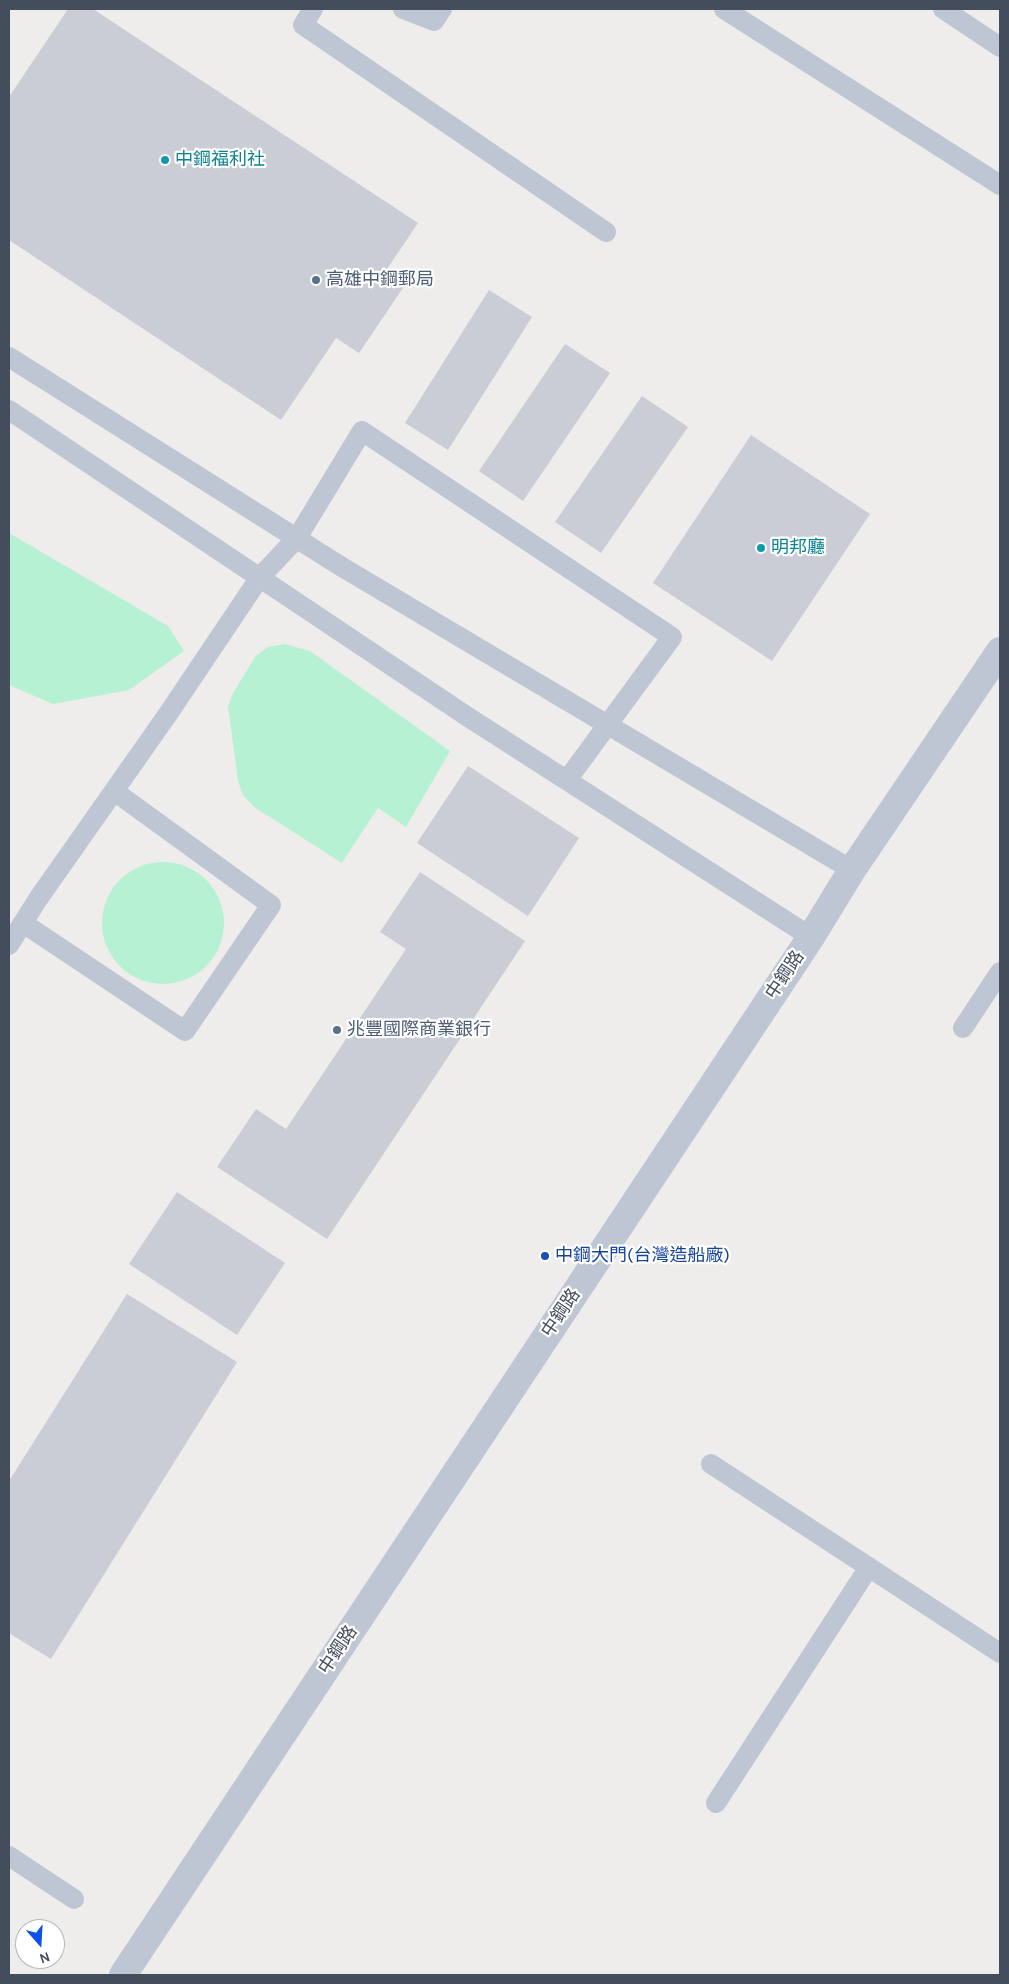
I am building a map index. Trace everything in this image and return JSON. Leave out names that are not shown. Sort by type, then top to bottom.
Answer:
[{"type":"street","name":"中鋼路","points":[[123,1975],[811,937],[852,870],[1000,651]]},
{"type":"lane","points":[[313,9],[303,25],[606,232]]},
{"type":"lane","points":[[403,9],[434,21],[442,9]]},
{"type":"lane","points":[[724,9],[1000,185]]},
{"type":"lane","points":[[943,9],[1000,47]]},
{"type":"lane","points":[[9,357],[296,538],[852,870]]},
{"type":"lane","points":[[9,410],[567,780],[811,937]]},
{"type":"lane","points":[[9,945],[260,577],[296,538],[362,431],[672,637],[567,780]]},
{"type":"lane","points":[[23,923],[185,1030],[272,905],[114,791]]},
{"type":"lane","points":[[963,1028],[1000,972]]},
{"type":"lane","points":[[711,1464],[1000,1652]]},
{"type":"lane","points":[[716,1803],[869,1567]]},
{"type":"lane","points":[[9,1856],[74,1899]]},
{"type":"green space","points":[[9,533],[168,626],[184,651],[129,690],[53,704],[9,685]]},
{"type":"green space","points":[[285,644],[310,651],[450,751],[406,827],[378,808],[342,863],[254,807],[243,795],[238,781],[228,707],[232,695],[255,657],[268,647]]},
{"type":"green space","points":[[163,862],[186,867],[206,880],[219,900],[224,923],[219,946],[206,966],[186,979],[163,984],[140,979],[120,966],[107,946],[102,923],[107,900],[120,880],[140,867]]},
{"type":"building","name":"中鋼福利社","points":[[68,9],[93,9],[418,223],[387,269],[407,282],[359,353],[336,338],[281,420],[9,240],[9,97]]},
{"type":"building","points":[[489,290],[532,317],[448,450],[405,423]]},
{"type":"building","points":[[565,344],[610,373],[523,501],[479,471]]},
{"type":"building","points":[[642,396],[688,427],[601,553],[555,522]]},
{"type":"building","name":"明邦廳","points":[[751,435],[870,514],[772,661],[653,583]]},
{"type":"building","points":[[468,766],[579,838],[528,916],[417,843]]},
{"type":"building","points":[[420,872],[525,941],[327,1239],[217,1167],[256,1109],[286,1129],[406,949],[380,932]]},
{"type":"building","points":[[177,1192],[285,1263],[237,1335],[129,1264]]},
{"type":"building","points":[[127,1294],[237,1362],[51,1659],[9,1633],[9,1481]]},
{"type":"place","name":"中鋼福利社","points":[[165,160]]},
{"type":"place","name":"高雄中鋼郵局","points":[[316,280]]},
{"type":"place","name":"明邦廳","points":[[761,548]]},
{"type":"place","name":"兆豐國際商業銀行","points":[[337,1030]]},
{"type":"place","name":"中鋼大門(台灣造船廠)","points":[[545,1256]]}]
